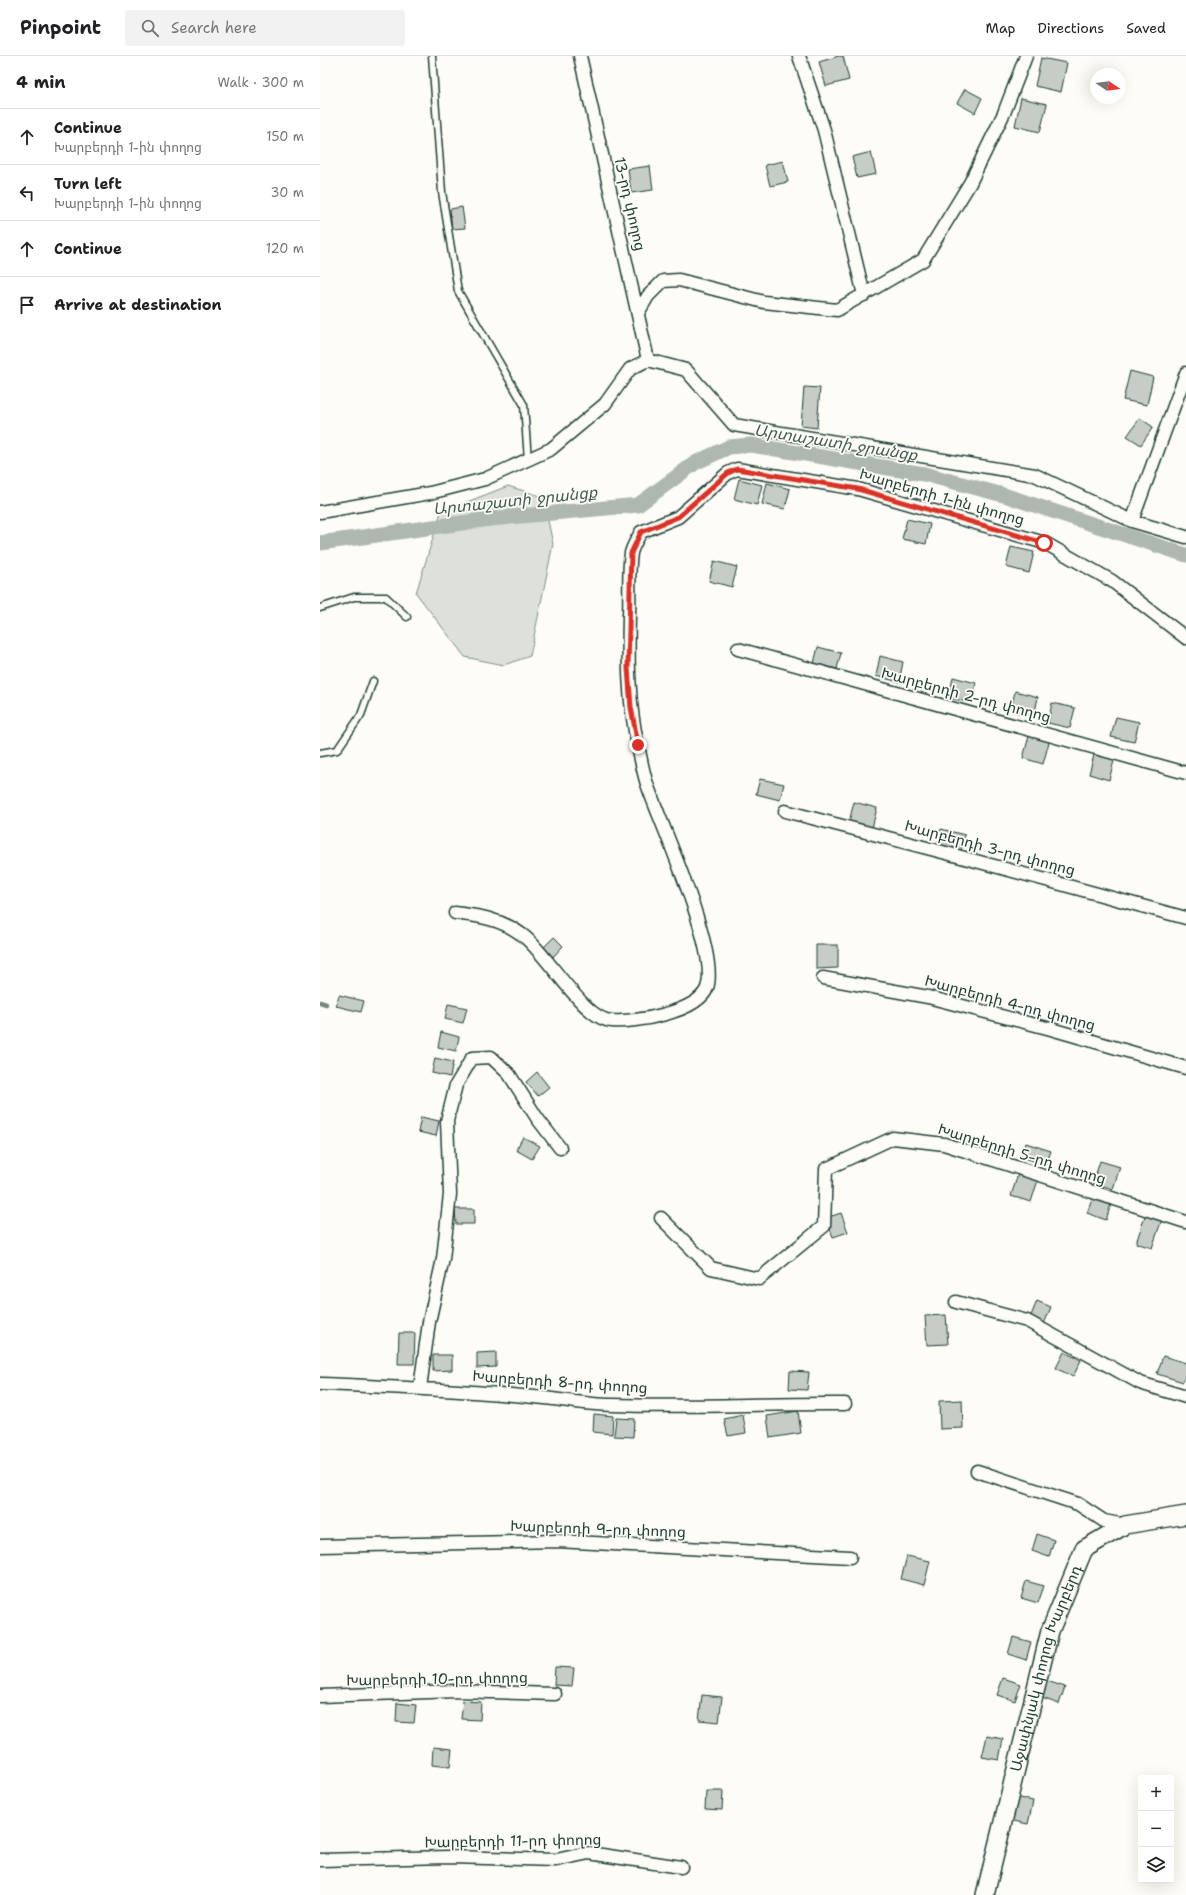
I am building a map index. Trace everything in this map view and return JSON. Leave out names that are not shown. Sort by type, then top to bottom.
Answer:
[{"type":"street","name":"13-րդ փողոց","points":[[580,56],[648,360]]},
{"type":"street","points":[[799,56],[824,130],[864,295]]},
{"type":"street","points":[[638,313],[648,296],[663,281],[679,280],[764,302],[837,310],[924,260],[970,183],[1004,113],[1026,56]]},
{"type":"street","points":[[320,512],[430,493],[486,480],[551,449],[605,404],[630,369],[648,360],[686,370],[734,425],[1036,475],[1132,521],[1186,537]]},
{"type":"street","points":[[1132,521],[1186,373]]},
{"type":"street","name":"Խարբերդի 1-ին փողոց","points":[[455,914],[478,916],[497,921],[523,935],[546,958],[590,1011],[603,1020],[612,1021],[647,1018],[672,1013],[692,1003],[704,994],[707,988],[709,970],[702,934],[645,775],[631,707],[628,668],[632,550],[644,530],[678,517],[728,473],[737,469],[858,489],[1044,543],[1112,581],[1186,638]]},
{"type":"street","name":"Խարբերդի 2-րդ փողոց","points":[[738,649],[1186,773]]},
{"type":"street","name":"Խարբերդի 3-րդ փողոց","points":[[785,811],[1186,918]]},
{"type":"street","name":"Խարբերդի 4-րդ փողոց","points":[[823,978],[928,997],[1051,1029],[1186,1068]]},
{"type":"street","points":[[420,1388],[429,1322],[443,1259],[449,1201],[447,1121],[456,1084],[472,1058],[491,1057],[509,1074],[537,1118],[560,1148]]},
{"type":"street","name":"Խարբերդի 5-րդ փողոց","points":[[661,1218],[711,1268],[760,1278],[824,1226],[826,1168],[892,1138],[944,1144],[1186,1222]]},
{"type":"street","points":[[956,1302],[1027,1321],[1140,1383],[1186,1397]]},
{"type":"street","name":"Խարբերդի 8-րդ փողոց","points":[[320,1384],[420,1388],[534,1397],[611,1406],[784,1403],[845,1404]]},
{"type":"street","points":[[977,1472],[1078,1504],[1104,1521],[1125,1526]]},
{"type":"street","name":"Աջափնյակ փողոց Խարբերդ","points":[[985,1895],[1050,1631],[1084,1549],[1125,1526],[1186,1515]]},
{"type":"street","name":"Խարբերդի 9-րդ փողոց","points":[[320,1546],[557,1541],[850,1557]]},
{"type":"street","name":"Խարբերդի 10-րդ փողոց","points":[[320,1696],[456,1691],[555,1694]]},
{"type":"street","name":"Խարբերդի 11-րդ փողոց","points":[[320,1860],[449,1857],[556,1860],[589,1853],[681,1867]]},
{"type":"lane","points":[[432,56],[442,192],[458,291],[524,405],[528,460]]},
{"type":"lane","points":[[320,608],[354,597],[386,597],[407,617]]},
{"type":"lane","points":[[320,753],[337,750],[361,715],[373,681]]},
{"type":"shaded area","points":[[508,486],[543,497],[553,544],[530,656],[504,665],[465,657],[416,593],[441,512]]},
{"type":"building","points":[[843,56],[849,80],[826,86],[819,62]]},
{"type":"building","points":[[1041,58],[1067,63],[1061,92],[1035,86]]},
{"type":"building","points":[[965,89],[982,98],[975,113],[957,103]]},
{"type":"building","points":[[1021,98],[1047,104],[1040,132],[1015,126]]},
{"type":"building","points":[[871,152],[876,174],[857,178],[852,157]]},
{"type":"building","points":[[783,161],[788,182],[770,186],[765,165]]},
{"type":"building","points":[[650,166],[653,190],[631,193],[628,169]]},
{"type":"building","points":[[462,207],[465,228],[452,229],[450,209]]},
{"type":"building","points":[[1130,371],[1153,377],[1147,405],[1123,400]]},
{"type":"building","points":[[804,387],[820,388],[817,428],[801,426]]},
{"type":"building","points":[[1140,418],[1153,427],[1141,445],[1127,436]]},
{"type":"building","points":[[739,479],[762,485],[757,505],[734,499]]},
{"type":"building","points":[[767,483],[790,489],[785,509],[762,504]]},
{"type":"building","points":[[907,519],[930,524],[926,544],[902,539]]},
{"type":"building","points":[[1011,547],[1034,552],[1029,573],[1006,567]]},
{"type":"building","points":[[714,561],[737,567],[732,587],[709,581]]},
{"type":"building","points":[[818,647],[841,653],[837,669],[814,663]]},
{"type":"building","points":[[880,656],[903,662],[899,682],[876,676]]},
{"type":"building","points":[[953,677],[976,683],[972,703],[949,698]]},
{"type":"building","points":[[1015,691],[1038,697],[1034,717],[1011,711]]},
{"type":"building","points":[[1052,703],[1075,708],[1070,728],[1048,723]]},
{"type":"building","points":[[1116,717],[1139,722],[1134,742],[1111,737]]},
{"type":"building","points":[[1029,736],[1049,742],[1043,764],[1023,758]]},
{"type":"building","points":[[1095,751],[1115,757],[1109,780],[1089,774]]},
{"type":"building","points":[[760,779],[784,784],[780,800],[756,794]]},
{"type":"building","points":[[854,802],[877,808],[872,828],[849,822]]},
{"type":"building","points":[[941,829],[965,835],[961,850],[938,844]]},
{"type":"building","points":[[554,937],[563,946],[553,957],[544,947]]},
{"type":"building","points":[[816,945],[838,945],[838,968],[816,969]]},
{"type":"building","points":[[339,995],[364,1001],[361,1012],[336,1006]]},
{"type":"building","points":[[448,1004],[467,1008],[463,1023],[445,1019]]},
{"type":"building","points":[[441,1032],[459,1037],[456,1051],[438,1047]]},
{"type":"building","points":[[435,1058],[453,1062],[450,1077],[432,1073]]},
{"type":"building","points":[[537,1072],[549,1087],[538,1096],[526,1082]]},
{"type":"building","points":[[421,1117],[439,1121],[436,1136],[418,1132]]},
{"type":"building","points":[[523,1137],[540,1146],[532,1159],[516,1150]]},
{"type":"building","points":[[1026,1143],[1051,1151],[1046,1165],[1021,1157]]},
{"type":"building","points":[[1100,1161],[1120,1167],[1113,1189],[1093,1183]]},
{"type":"building","points":[[1018,1174],[1038,1180],[1031,1202],[1011,1196]]},
{"type":"building","points":[[1093,1197],[1111,1204],[1106,1220],[1087,1213]]},
{"type":"building","points":[[455,1209],[474,1209],[474,1224],[456,1224]]},
{"type":"building","points":[[841,1213],[848,1232],[833,1237],[826,1218]]},
{"type":"building","points":[[1146,1213],[1162,1219],[1152,1248],[1136,1243]]},
{"type":"building","points":[[1037,1301],[1051,1307],[1044,1324],[1030,1318]]},
{"type":"building","points":[[946,1315],[948,1344],[927,1345],[925,1316]]},
{"type":"building","points":[[399,1333],[415,1333],[414,1364],[398,1364]]},
{"type":"building","points":[[496,1352],[496,1367],[477,1368],[477,1353]]},
{"type":"building","points":[[1064,1352],[1081,1360],[1073,1377],[1056,1368]]},
{"type":"building","points":[[433,1355],[452,1355],[452,1370],[433,1371]]},
{"type":"building","points":[[1163,1356],[1186,1363],[1186,1373],[1183,1382],[1157,1374]]},
{"type":"building","points":[[790,1371],[809,1372],[807,1390],[789,1389]]},
{"type":"building","points":[[962,1400],[963,1428],[940,1429],[939,1401]]},
{"type":"building","points":[[798,1411],[801,1433],[770,1438],[767,1416]]},
{"type":"building","points":[[594,1414],[613,1416],[612,1434],[593,1432]]},
{"type":"building","points":[[743,1415],[746,1433],[728,1436],[724,1419]]},
{"type":"building","points":[[616,1418],[634,1419],[633,1437],[614,1436]]},
{"type":"building","points":[[1037,1534],[1054,1540],[1049,1557],[1032,1551]]},
{"type":"building","points":[[907,1556],[930,1561],[924,1585],[901,1579]]},
{"type":"building","points":[[1026,1581],[1044,1586],[1038,1603],[1021,1598]]},
{"type":"building","points":[[1013,1637],[1031,1642],[1026,1660],[1008,1654]]},
{"type":"building","points":[[555,1667],[574,1668],[572,1686],[554,1685]]},
{"type":"building","points":[[1003,1678],[1021,1684],[1015,1701],[997,1695]]},
{"type":"building","points":[[1047,1681],[1065,1687],[1059,1704],[1042,1698]]},
{"type":"building","points":[[702,1695],[722,1697],[719,1722],[699,1720]]},
{"type":"building","points":[[463,1701],[481,1702],[480,1720],[461,1719]]},
{"type":"building","points":[[397,1703],[416,1705],[414,1723],[396,1722]]},
{"type":"building","points":[[987,1736],[1003,1739],[999,1760],[982,1757]]},
{"type":"building","points":[[433,1747],[452,1749],[450,1767],[432,1765]]},
{"type":"building","points":[[706,1791],[723,1791],[722,1810],[705,1809]]},
{"type":"building","points":[[1014,1797],[1033,1801],[1028,1824],[1009,1820]]},
{"type":"waterway","name":"Արտաշատի ջրանցք","points":[[320,543],[490,519],[638,505],[695,463],[729,447],[751,445],[924,474],[1007,496],[1186,555]]},
{"type":"waterway","points":[[320,1002],[326,1004]]},
{"type":"route","points":[[638,745],[631,707],[628,668],[631,553],[641,532],[678,517],[728,473],[737,469],[858,489],[1044,543]]}]
